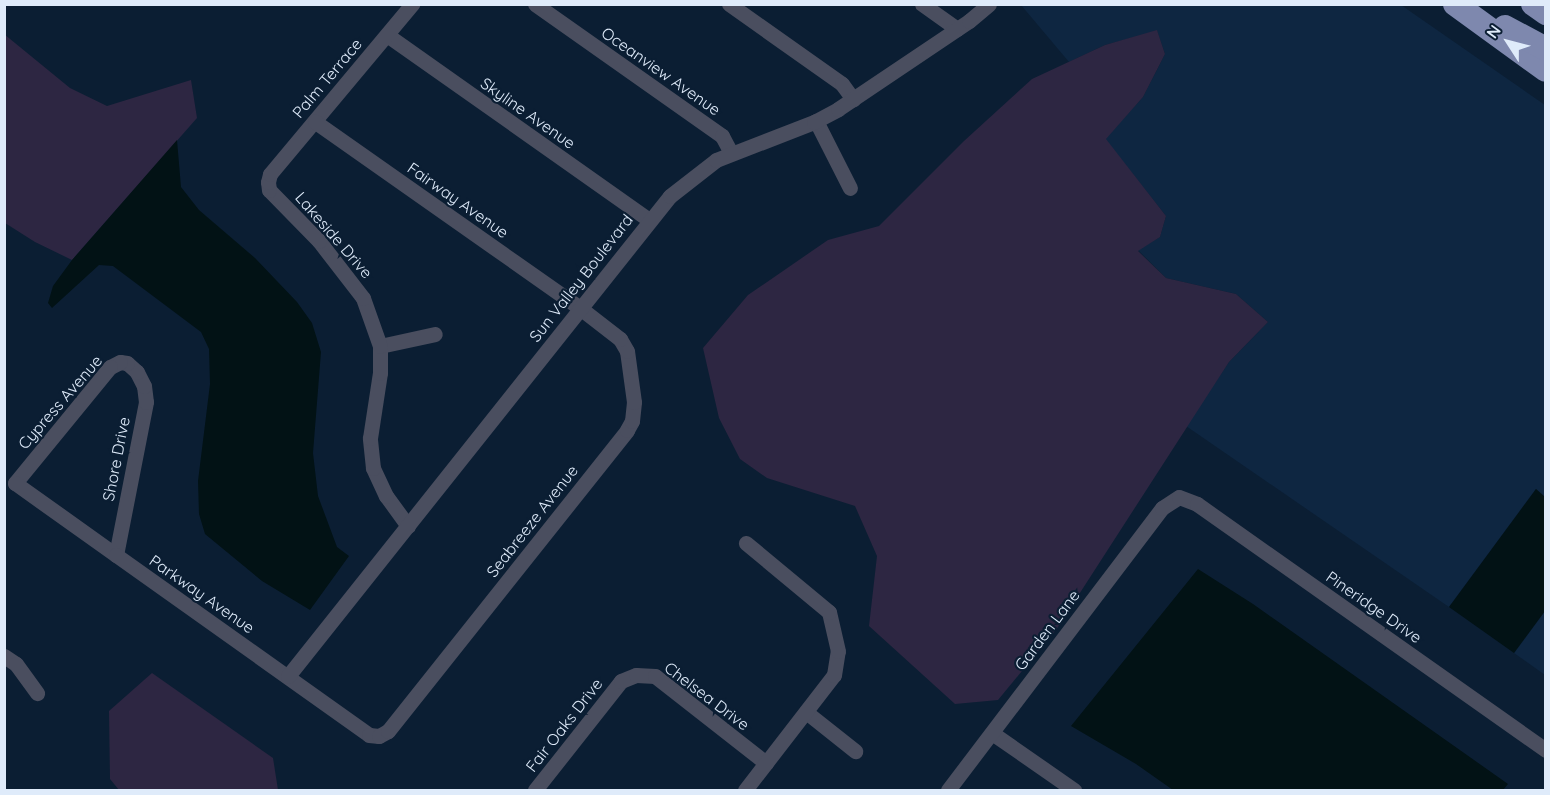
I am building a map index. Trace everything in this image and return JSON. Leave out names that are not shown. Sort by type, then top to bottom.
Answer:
[{"type":"highway","points":[[1455,4],[1545,70]]},
{"type":"highway","points":[[1460,4],[1545,49]]},
{"type":"highway","points":[[1533,4],[1545,13]]},
{"type":"street","name":"Palm Terrace","points":[[270,174],[412,4]]},
{"type":"street","name":"Oceanview Avenue","points":[[535,4],[722,136],[731,153]]},
{"type":"street","points":[[729,4],[842,84],[853,99]]},
{"type":"street","points":[[922,4],[957,29]]},
{"type":"street","name":"Sun Valley Boulevard","points":[[288,676],[670,196],[716,160],[816,121],[853,99],[957,29],[989,4]]},
{"type":"street","name":"Skyline Avenue","points":[[387,35],[649,220]]},
{"type":"street","points":[[816,121],[850,188]]},
{"type":"street","name":"Fairway Avenue","points":[[315,122],[580,308]]},
{"type":"street","name":"Lakeside Drive","points":[[270,174],[269,190],[319,241],[363,297],[380,346],[380,373],[370,449],[379,483],[408,526]]},
{"type":"street","name":"Seabreeze Avenue","points":[[369,735],[379,736],[388,731],[627,430],[634,411],[634,402],[627,351],[620,339],[580,308]]},
{"type":"street","points":[[380,346],[435,334]]},
{"type":"street","name":"Cypress Avenue","points":[[15,483],[110,367],[127,363],[137,372]]},
{"type":"street","name":"Shore Drive","points":[[116,555],[146,402],[144,386],[137,372]]},
{"type":"street","name":"Parkway Avenue","points":[[15,483],[369,735]]},
{"type":"street","name":"Garden Lane","points":[[948,790],[1162,508],[1179,497]]},
{"type":"street","name":"Pineridge Drive","points":[[1179,497],[1197,504],[1545,750]]},
{"type":"street","points":[[745,790],[834,675],[837,666],[837,636],[829,612],[746,543]]},
{"type":"street","points":[[4,656],[16,664],[37,693]]},
{"type":"street","name":"Chelsea Drive","points":[[621,681],[636,675],[655,676],[766,764]]},
{"type":"street","name":"Fair Oaks Drive","points":[[535,790],[621,681]]},
{"type":"street","points":[[806,712],[855,751]]},
{"type":"street","points":[[992,733],[1074,790]]},
{"type":"shaded area","points":[[1021,5],[1401,5],[1545,105],[1545,497],[1536,489],[1449,607],[1186,426],[1229,362],[1268,322],[1236,294],[1166,278],[1138,250],[1160,237],[1166,216],[1105,139],[1143,97],[1165,54],[1157,31],[1105,45],[1069,62]]},
{"type":"shaded area","points":[[1157,30],[1165,54],[1143,97],[1106,139],[1166,216],[1160,237],[1138,251],[1166,278],[1236,294],[1268,322],[1229,362],[1056,630],[998,700],[955,704],[869,626],[877,556],[855,506],[767,478],[740,459],[719,418],[703,348],[748,295],[828,240],[879,226],[964,141],[1032,79],[1105,45]]},
{"type":"shaded area","points":[[4,34],[70,88],[107,106],[191,80],[197,118],[72,260],[35,242],[5,223]]},
{"type":"shaded area","points":[[177,140],[181,187],[199,210],[255,258],[297,302],[312,323],[321,352],[313,453],[318,496],[337,547],[349,556],[310,610],[262,581],[205,534],[199,514],[198,481],[210,384],[209,349],[201,332],[113,266],[99,265],[52,308],[48,303],[53,286],[72,260]]},
{"type":"shaded area","points":[[1536,489],[1545,497],[1545,611],[1514,653],[1449,607]]},
{"type":"shaded area","points":[[1198,569],[1253,604],[1508,784],[1503,790],[1173,790],[1136,764],[1071,726]]},
{"type":"shaded area","points":[[1545,611],[1545,675],[1514,653]]},
{"type":"shaded area","points":[[152,673],[273,758],[278,790],[119,790],[110,779],[109,711]]}]
